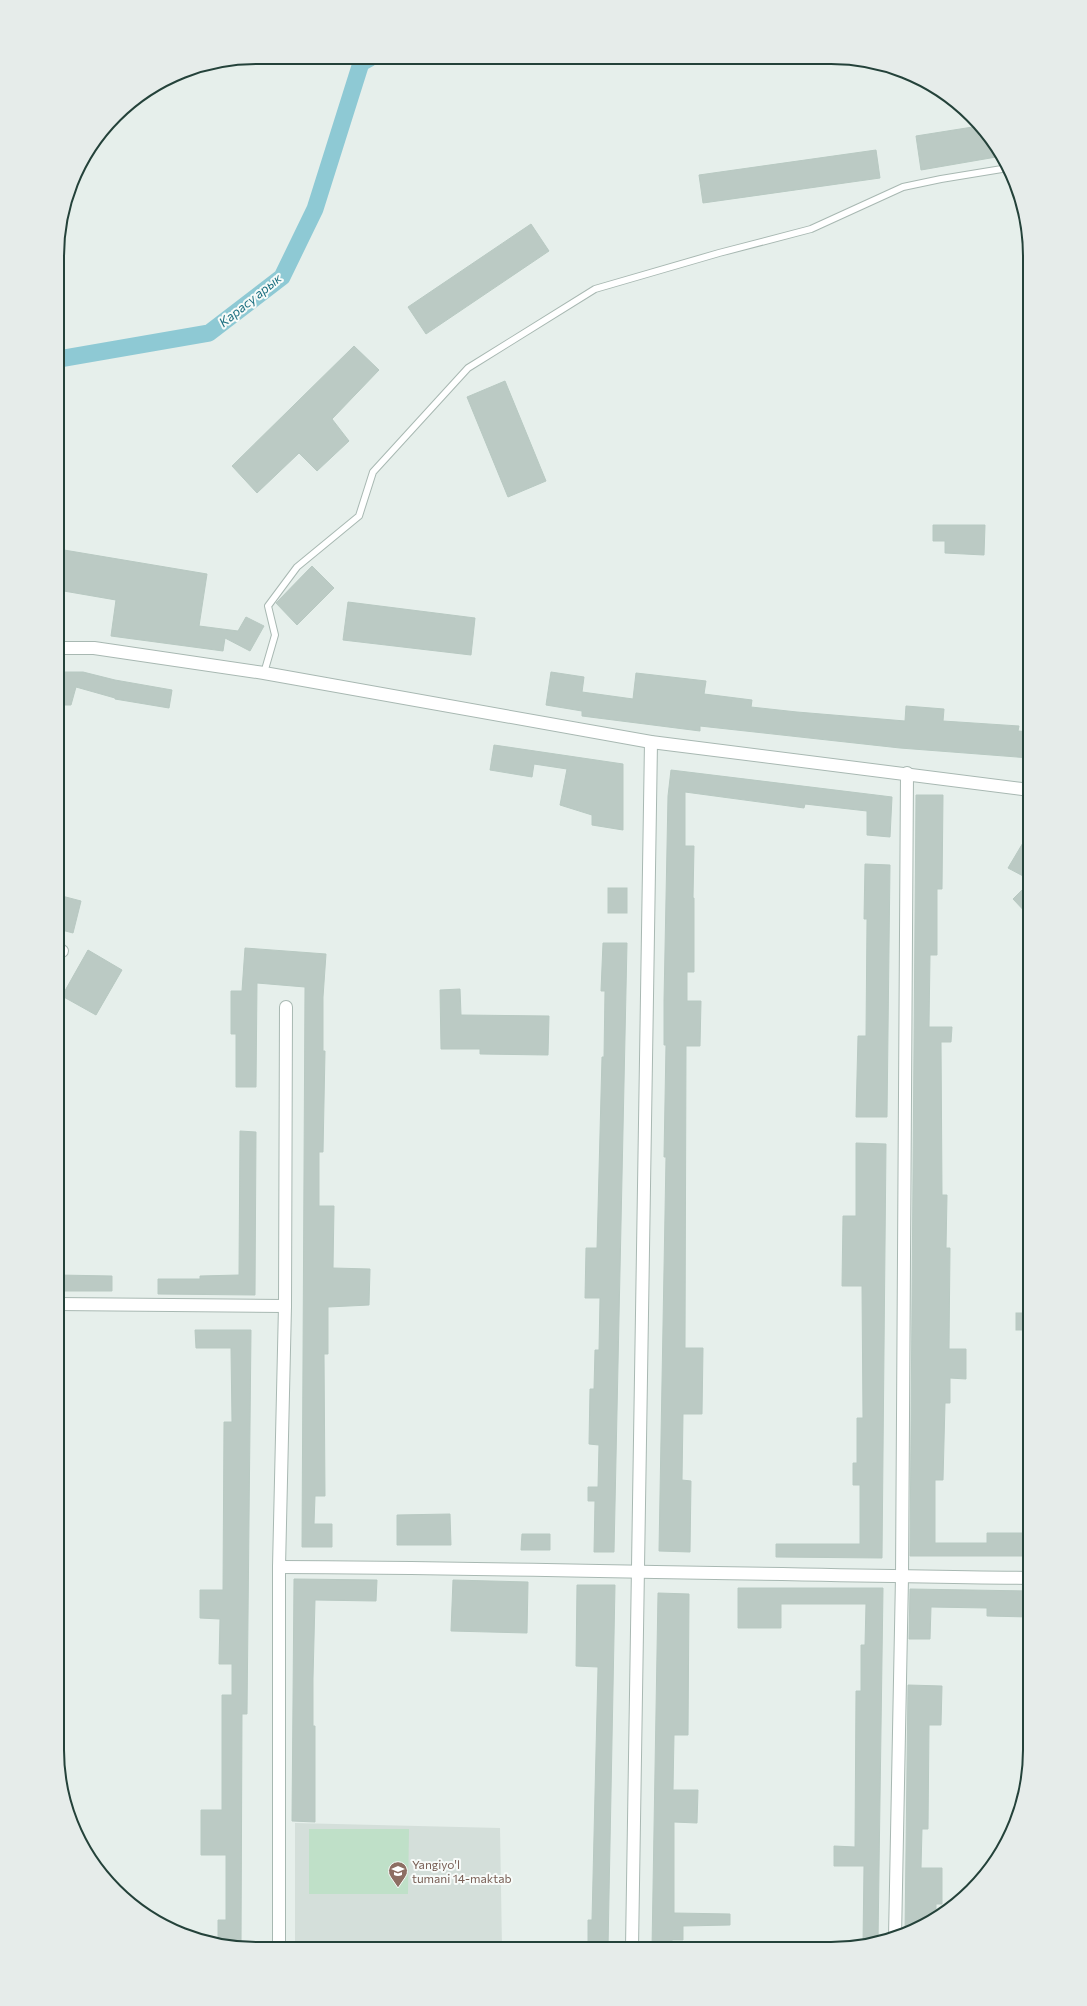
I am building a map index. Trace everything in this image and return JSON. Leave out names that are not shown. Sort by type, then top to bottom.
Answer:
[{"type":"street","points":[[64,648],[94,648],[264,674],[651,742],[907,773],[1023,789]]},
{"type":"street","points":[[632,1942],[651,742]]},
{"type":"street","points":[[895,1931],[902,1576],[907,773]]},
{"type":"street","points":[[279,1942],[280,1567],[285,1306],[286,1007]]},
{"type":"street","points":[[64,1304],[285,1306]]},
{"type":"street","points":[[280,1567],[477,1568],[637,1573],[1023,1578]]},
{"type":"lane","points":[[264,674],[275,635],[268,606],[297,567],[359,516],[373,472],[468,368],[595,289],[719,253],[811,229],[903,187],[1002,169]]},
{"type":"shaded area","name":"Yangiyo'l tumani 14-maktab","points":[[295,1823],[500,1828],[502,1942],[295,1942]]},
{"type":"green space","points":[[309,1829],[409,1829],[408,1894],[309,1894]]},
{"type":"building","points":[[973,127],[991,149],[995,157],[921,170],[916,136]]},
{"type":"building","points":[[876,150],[880,178],[703,203],[699,175]]},
{"type":"building","points":[[531,224],[549,251],[426,334],[408,307]]},
{"type":"building","points":[[354,346],[379,370],[332,419],[349,441],[317,471],[299,453],[257,493],[232,466]]},
{"type":"building","points":[[505,381],[546,481],[508,497],[467,397]]},
{"type":"building","points":[[933,525],[985,525],[984,555],[945,553],[945,541],[933,541]]},
{"type":"building","points":[[64,550],[207,574],[199,626],[238,631],[246,617],[264,626],[250,651],[225,638],[223,651],[111,636],[116,600],[64,591]]},
{"type":"building","points":[[312,566],[334,588],[297,625],[276,603]]},
{"type":"building","points":[[348,602],[475,618],[471,655],[343,640]]},
{"type":"building","points":[[64,672],[83,672],[115,680],[172,690],[169,708],[115,699],[76,687],[71,705],[64,705]]},
{"type":"building","points":[[551,672],[584,677],[582,692],[633,699],[636,673],[706,681],[704,694],[752,700],[751,707],[905,721],[906,706],[944,709],[943,721],[1019,726],[1018,731],[1023,731],[1023,757],[900,748],[700,726],[700,731],[582,716],[582,711],[546,705]]},
{"type":"building","points":[[494,745],[623,764],[623,830],[592,825],[592,815],[560,805],[567,769],[534,764],[532,777],[490,770]]},
{"type":"building","points":[[671,770],[892,797],[890,837],[867,835],[867,811],[805,804],[804,808],[685,792],[685,846],[694,846],[694,972],[687,972],[687,1001],[701,1001],[700,1046],[686,1046],[685,1348],[703,1348],[702,1414],[683,1414],[682,1480],[691,1481],[690,1552],[659,1551],[666,1157],[664,1157],[666,1045],[664,1045],[664,1001],[668,796]]},
{"type":"building","points":[[916,795],[943,795],[942,889],[937,889],[937,955],[930,955],[929,1027],[952,1027],[951,1042],[941,1042],[942,1195],[947,1195],[946,1248],[950,1248],[949,1349],[966,1349],[966,1379],[950,1378],[950,1403],[945,1403],[943,1480],[935,1480],[935,1543],[987,1543],[987,1533],[1023,1533],[1023,1556],[910,1556]]},
{"type":"building","points":[[1023,843],[1023,876],[1008,868]]},
{"type":"building","points":[[865,864],[890,865],[887,1117],[856,1117],[858,1036],[866,1036],[867,919],[864,919]]},
{"type":"building","points":[[608,888],[627,888],[627,913],[608,913]]},
{"type":"building","points":[[1023,889],[1023,910],[1013,899]]},
{"type":"building","points":[[64,897],[81,901],[73,933],[64,931]]},
{"type":"building","points":[[603,943],[627,943],[614,1552],[594,1552],[595,1501],[588,1501],[588,1487],[598,1487],[599,1445],[589,1444],[590,1389],[594,1389],[595,1350],[599,1350],[600,1298],[585,1298],[586,1248],[597,1248],[602,1057],[604,1057],[605,991],[601,991]]},
{"type":"building","points":[[245,948],[326,954],[323,997],[323,1051],[325,1051],[323,1152],[319,1152],[319,1206],[334,1206],[333,1268],[370,1269],[369,1305],[328,1307],[328,1354],[324,1354],[325,1496],[315,1496],[314,1524],[332,1524],[332,1547],[302,1547],[305,987],[257,983],[256,1087],[236,1087],[236,1034],[231,1034],[231,991],[242,991]]},
{"type":"building","points":[[88,950],[122,970],[96,1015],[64,997],[64,992]]},
{"type":"building","points":[[460,989],[461,1015],[549,1016],[548,1055],[480,1054],[480,1049],[441,1049],[440,990]]},
{"type":"building","points":[[240,1131],[256,1132],[255,1295],[158,1294],[158,1279],[200,1279],[200,1276],[239,1275]]},
{"type":"building","points":[[856,1143],[886,1144],[882,1558],[776,1557],[776,1544],[860,1544],[860,1485],[853,1485],[853,1463],[857,1463],[857,1418],[863,1418],[862,1286],[842,1286],[843,1216],[856,1216]]},
{"type":"building","points":[[64,1275],[112,1276],[112,1291],[64,1291]]},
{"type":"building","points":[[1016,1313],[1023,1313],[1023,1330],[1016,1330]]},
{"type":"building","points":[[195,1330],[251,1330],[247,1714],[242,1714],[241,1942],[218,1938],[218,1920],[226,1920],[226,1855],[201,1855],[201,1810],[222,1810],[222,1695],[232,1695],[232,1664],[219,1664],[220,1619],[200,1618],[200,1590],[223,1590],[224,1422],[232,1422],[231,1348],[196,1348]]},
{"type":"building","points":[[450,1514],[451,1545],[397,1545],[397,1515]]},
{"type":"building","points":[[522,1534],[550,1534],[550,1550],[521,1550]]},
{"type":"building","points":[[294,1579],[377,1580],[376,1601],[315,1600],[313,1726],[315,1726],[315,1822],[292,1821]]},
{"type":"building","points":[[453,1580],[528,1582],[527,1633],[451,1631]]},
{"type":"building","points":[[577,1585],[615,1585],[608,1942],[588,1942],[588,1920],[592,1920],[598,1667],[576,1666]]},
{"type":"building","points":[[738,1588],[883,1588],[878,1936],[863,1939],[864,1866],[834,1866],[834,1846],[855,1847],[856,1691],[861,1691],[861,1645],[865,1645],[866,1604],[781,1604],[781,1628],[738,1628]]},
{"type":"building","points":[[910,1589],[1023,1591],[1023,1617],[987,1616],[987,1608],[931,1607],[930,1639],[909,1639]]},
{"type":"building","points":[[658,1593],[689,1594],[688,1735],[674,1735],[673,1790],[698,1790],[697,1823],[674,1822],[674,1913],[730,1914],[730,1925],[683,1926],[683,1940],[672,1940],[672,1942],[652,1942]]},
{"type":"building","points":[[908,1685],[942,1686],[941,1725],[929,1725],[928,1829],[922,1829],[921,1868],[942,1868],[942,1904],[936,1904],[936,1911],[905,1927]]},
{"type":"waterway","name":"Карасу арык","points":[[64,358],[209,333],[282,277],[315,209],[361,64]]},
{"type":"place","name":"Yangiyo'l tumani 14-maktab","points":[[398,1888]]}]
